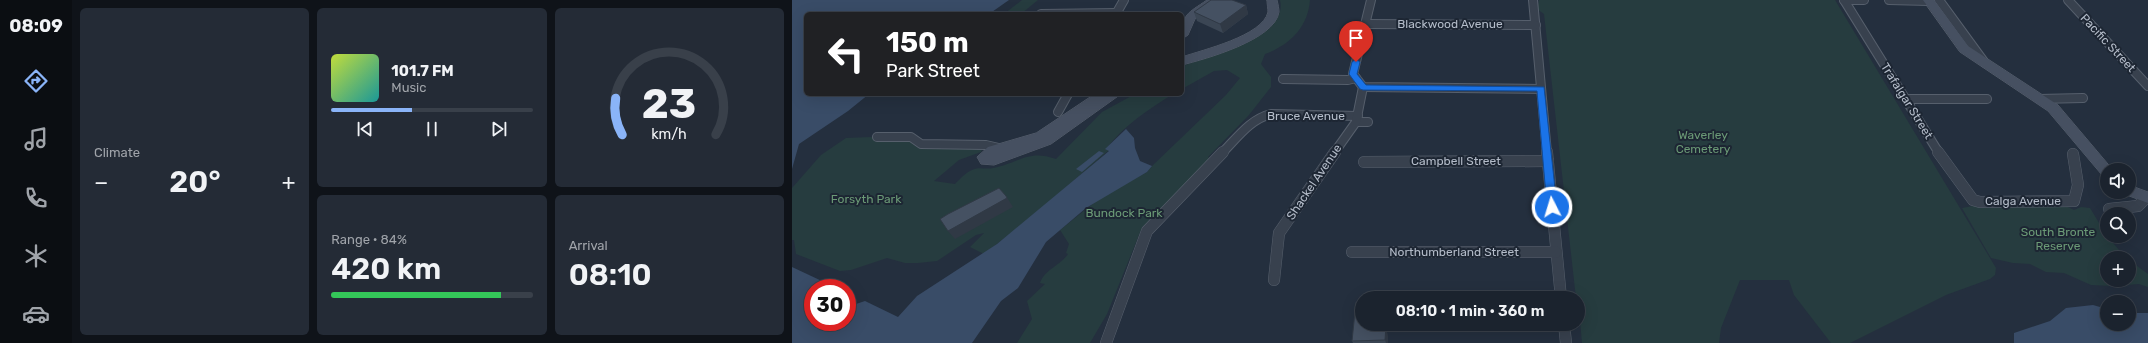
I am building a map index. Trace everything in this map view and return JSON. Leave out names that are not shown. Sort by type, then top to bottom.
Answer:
[{"type":"street","points":[[1117,12],[1124,0]]},
{"type":"street","points":[[1184,31],[1190,18],[1214,0]]},
{"type":"street","points":[[1184,60],[1237,42],[1259,32],[1266,25],[1273,14],[1272,0]]},
{"type":"street","points":[[1371,0],[1355,76],[1363,87],[1541,89]]},
{"type":"street","points":[[1533,0],[1560,291]]},
{"type":"street","points":[[1844,0],[1864,0]]},
{"type":"street","name":"Trafalgar Street","points":[[1844,0],[1946,166],[1973,200]]},
{"type":"street","points":[[1889,0],[1928,0],[1959,43],[1985,63],[2039,98],[2060,115],[2100,163]]},
{"type":"street","points":[[1939,0],[1985,63]]},
{"type":"street","name":"Pacific Street","points":[[2068,0],[2148,86]]},
{"type":"street","name":"Blackwood Avenue","points":[[1365,24],[1536,25]]},
{"type":"street","points":[[1283,79],[1348,80],[1355,76]]},
{"type":"street","name":"Shackel Avenue","points":[[1274,280],[1279,234],[1357,119],[1363,87]]},
{"type":"street","points":[[1058,112],[1067,96]]},
{"type":"street","points":[[1101,96],[1041,136],[999,148],[986,154],[986,160],[994,160],[1046,141],[1111,96]]},
{"type":"street","points":[[2039,98],[2083,98]]},
{"type":"street","points":[[1905,99],[1987,99]]},
{"type":"street","name":"Bruce Avenue","points":[[1106,343],[1147,231],[1254,120],[1271,114],[1357,119],[1368,122]]},
{"type":"street","points":[[877,137],[911,137],[920,144],[986,145],[999,148]]},
{"type":"street","name":"Calga Avenue","points":[[1973,200],[1980,202],[2074,200],[2076,197],[2078,176],[2073,154]]},
{"type":"street","name":"Campbell Street","points":[[1364,162],[1548,162]]},
{"type":"street","points":[[2128,207],[2138,206],[2141,195]]},
{"type":"street","name":"Northumberland Street","points":[[1352,252],[1556,252]]},
{"type":"street","points":[[1565,331],[1566,343]]},
{"type":"green space","points":[[1022,0],[1038,0],[1023,12],[1007,12]]},
{"type":"green space","name":"Bundock Park","points":[[1280,0],[1310,0],[1306,19],[1296,34],[1282,46],[1265,54],[1261,64],[1271,77],[1271,87],[1249,115],[1208,157],[1210,159],[1141,230],[1107,314],[1090,343],[1017,343],[1032,319],[1027,301],[1045,284],[1040,283],[1042,278],[1068,254],[1066,253],[1069,244],[1060,230],[1100,198],[1147,172],[1226,95],[1240,78],[1227,70],[1214,71],[1184,88],[1184,65],[1244,44],[1260,35],[1272,25],[1279,14]]},
{"type":"green space","name":"Waverley Cemetery","points":[[1539,0],[1835,0],[1996,268],[1995,275],[1990,279],[1946,295],[1850,343],[1831,343],[1794,295],[1789,280],[1740,280],[1721,328],[1719,343],[1582,343],[1581,331],[1585,331],[1585,291],[1575,291],[1544,14],[1537,9]]},
{"type":"green space","name":"Forsyth Park","points":[[1131,96],[1170,96],[1128,125],[1106,149],[1109,150],[1034,215],[984,254],[970,247],[984,233],[976,235],[937,261],[905,263],[887,258],[851,270],[840,271],[796,254],[794,240],[792,240],[792,188],[821,155],[846,138],[871,137],[909,141],[918,148],[982,149],[981,152],[959,160],[934,181],[955,184],[969,171],[975,169],[988,169],[1002,166],[1024,158],[1038,155],[1056,159],[1102,112]]},
{"type":"green space","name":"South Bronte Reserve","points":[[1978,205],[2064,205],[2074,210],[2081,207],[2090,208],[2100,224],[2100,243],[2113,243],[2120,251],[2100,251],[2100,285],[2091,285],[2064,273],[2046,272],[2030,264],[2013,263],[1991,258],[1962,208]]},
{"type":"green space","name":"South Bronte Reserve","points":[[2136,265],[2148,274],[2148,287],[2136,284]]},
{"type":"water","points":[[792,0],[1009,0],[992,12],[804,12],[804,96],[867,96],[848,111],[799,144],[792,169]]},
{"type":"water","points":[[1126,129],[1134,138],[1135,148],[1140,161],[1152,166],[1147,172],[1086,208],[1046,242],[1018,288],[1001,301],[972,343],[792,343],[792,267],[818,279],[804,279],[804,331],[856,331],[856,304],[865,301],[898,317],[917,296],[997,244],[1109,151],[1105,149]]},
{"type":"water","points":[[1099,151],[1104,153],[1082,172],[1076,169]]},
{"type":"water","points":[[2093,305],[2100,307],[2100,331],[2136,331],[2136,313],[2148,313],[2148,343],[2014,343],[2014,333],[2050,321],[2066,308]]},
{"type":"building","points":[[1211,0],[1232,0],[1246,5],[1220,24],[1194,12]]},
{"type":"building","points":[[999,188],[1007,198],[948,231],[940,219]]},
{"type":"building","points":[[1355,312],[1355,331],[1386,331],[1385,340],[1352,341]]},
{"type":"route","points":[[1356,62],[1353,74],[1363,87],[1541,89],[1552,207]]}]
